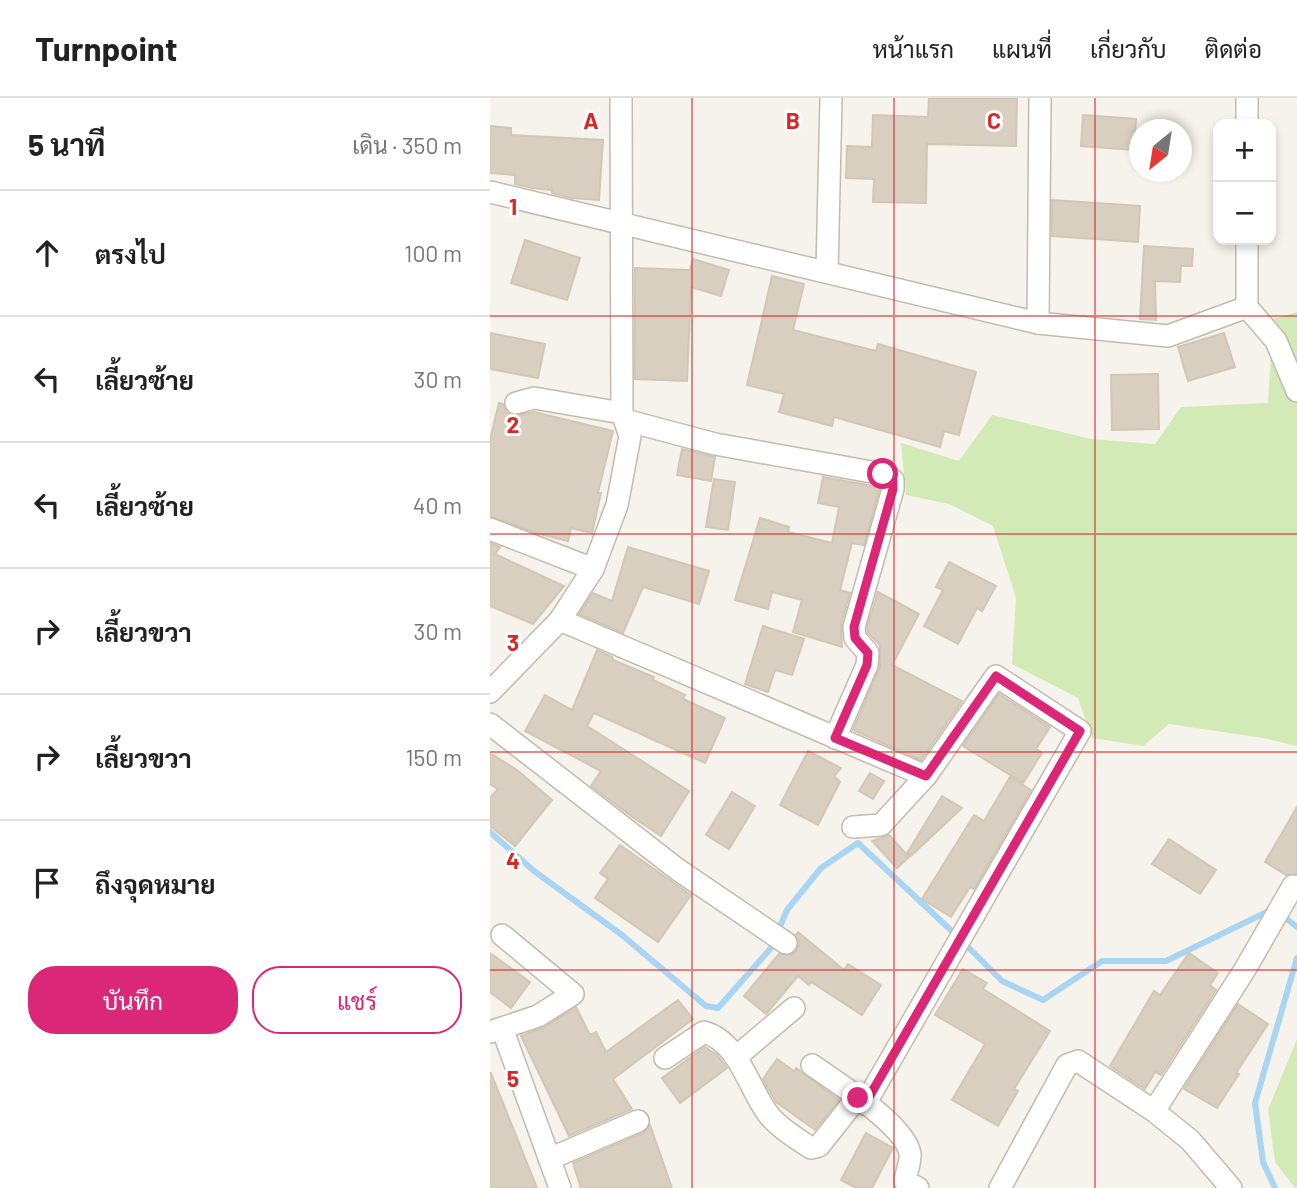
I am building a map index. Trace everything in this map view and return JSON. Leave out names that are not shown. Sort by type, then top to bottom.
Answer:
[{"type":"street","points":[[490,692],[560,620],[593,569],[617,505],[630,436],[623,416],[621,98]]},
{"type":"street","points":[[827,272],[831,98]]},
{"type":"street","points":[[1038,323],[1040,98]]},
{"type":"street","points":[[1247,98],[1247,119]]},
{"type":"street","points":[[490,192],[1038,323],[1168,336],[1247,307]]},
{"type":"street","points":[[1247,245],[1247,307],[1276,341],[1297,391]]},
{"type":"street","points":[[516,403],[534,398],[623,416],[715,444],[883,474],[893,480],[893,489],[854,627],[855,638],[868,653],[867,665],[835,738]]},
{"type":"street","points":[[490,529],[593,569]]},
{"type":"street","points":[[560,620],[926,776]]},
{"type":"street","points":[[665,1058],[704,1032],[711,1034],[736,1056],[766,1112],[776,1124],[811,1148],[819,1146],[861,1101],[939,978],[1080,731],[996,676],[926,776],[881,825],[853,827]]},
{"type":"street","points":[[490,724],[677,869],[786,943]]},
{"type":"street","points":[[1154,1111],[1284,902]]},
{"type":"street","points":[[502,935],[573,994],[538,1016],[496,1030],[560,1188]]},
{"type":"street","points":[[736,1056],[794,1008]]},
{"type":"street","points":[[1000,1188],[1067,1065],[1078,1061],[1154,1111],[1190,1140],[1228,1187]]},
{"type":"street","points":[[812,1065],[887,1119],[900,1134],[910,1154],[905,1181],[918,1188]]},
{"type":"street","points":[[549,1159],[638,1121]]},
{"type":"green space","points":[[1297,312],[1297,746],[1263,738],[1169,724],[1143,746],[1092,738],[1078,698],[1012,664],[1016,598],[993,526],[949,504],[906,495],[901,443],[959,461],[992,415],[1091,439],[1155,444],[1181,407],[1268,403],[1273,319]]},
{"type":"green space","points":[[1297,1039],[1295,1188],[1275,1162],[1268,1110]]},
{"type":"building","points":[[929,98],[1017,98],[1016,146],[927,144],[926,203],[873,202],[874,179],[846,178],[847,146],[872,147],[873,115],[928,117]]},
{"type":"building","points":[[1083,115],[1136,119],[1129,119],[1129,150],[1081,146]]},
{"type":"building","points":[[490,126],[511,128],[511,135],[603,140],[599,200],[571,198],[552,193],[552,190],[515,184],[515,175],[490,173]]},
{"type":"building","points":[[1052,200],[1140,206],[1138,242],[1052,236]]},
{"type":"building","points":[[525,240],[580,258],[567,300],[511,283]]},
{"type":"building","points":[[1144,246],[1193,249],[1192,266],[1181,266],[1180,282],[1155,281],[1156,320],[1140,319]]},
{"type":"building","points":[[693,259],[729,270],[721,296],[691,287],[687,381],[635,379],[635,268],[690,270]]},
{"type":"building","points":[[772,276],[804,284],[793,330],[876,351],[878,344],[976,372],[959,435],[944,431],[940,447],[834,417],[832,426],[779,412],[784,394],[747,385]]},
{"type":"building","points":[[490,333],[545,344],[538,378],[490,369]]},
{"type":"building","points":[[1224,333],[1235,367],[1188,381],[1178,347]]},
{"type":"building","points":[[1158,374],[1159,429],[1112,430],[1111,375]]},
{"type":"building","points":[[499,403],[513,416],[534,412],[613,431],[598,493],[601,493],[592,533],[571,528],[568,541],[536,533],[490,516],[490,439]]},
{"type":"building","points":[[682,449],[715,457],[711,481],[677,475]]},
{"type":"building","points":[[823,477],[880,487],[864,545],[852,543],[840,590],[850,593],[841,624],[842,647],[793,632],[802,600],[772,592],[768,609],[735,600],[760,518],[789,527],[788,532],[832,543],[839,507],[818,503]]},
{"type":"building","points":[[714,479],[735,482],[728,530],[706,527]]},
{"type":"building","points":[[490,543],[500,547],[495,554],[564,586],[533,624],[490,606]]},
{"type":"building","points":[[628,547],[709,571],[699,604],[643,587],[623,633],[579,614],[593,593],[612,601]]},
{"type":"building","points":[[949,562],[996,586],[982,611],[977,608],[958,644],[924,626],[943,590],[936,587]]},
{"type":"building","points":[[878,592],[919,614],[892,665],[962,701],[921,760],[853,730],[880,667],[880,645],[868,633],[867,628]]},
{"type":"building","points":[[763,626],[804,639],[792,675],[775,670],[768,692],[745,684]]},
{"type":"building","points":[[597,650],[613,660],[654,677],[653,680],[685,695],[683,699],[725,718],[705,763],[594,713],[587,726],[689,791],[661,836],[591,786],[601,771],[525,731],[545,695],[572,710]]},
{"type":"building","points":[[999,694],[1050,727],[1036,749],[1042,753],[1023,783],[963,746]]},
{"type":"building","points":[[808,751],[841,768],[834,776],[840,782],[818,825],[780,805]]},
{"type":"building","points":[[490,753],[517,770],[552,800],[515,846],[490,826],[490,798],[498,789],[490,784]]},
{"type":"building","points":[[870,773],[884,781],[873,799],[859,791]]},
{"type":"building","points":[[1010,777],[1031,790],[974,889],[970,887],[951,917],[922,899],[974,815],[984,821]]},
{"type":"building","points":[[732,792],[755,806],[729,849],[706,835]]},
{"type":"building","points":[[942,796],[962,808],[911,856],[907,853]]},
{"type":"building","points":[[1297,807],[1297,874],[1286,875],[1265,862]]},
{"type":"building","points":[[889,835],[909,857],[897,868],[872,841]]},
{"type":"building","points":[[1169,839],[1216,870],[1200,894],[1152,864]]},
{"type":"building","points":[[620,845],[691,895],[658,942],[595,898],[608,879],[600,873]]},
{"type":"building","points":[[798,932],[844,970],[848,964],[881,985],[862,1015],[798,976],[766,1014],[744,996],[779,954],[791,955],[796,951],[799,943],[796,935]]},
{"type":"building","points":[[490,953],[530,982],[511,1008],[490,992]]},
{"type":"building","points":[[1189,953],[1218,973],[1210,985],[1216,990],[1161,1075],[1155,1072],[1145,1089],[1110,1066],[1154,991],[1160,995]]},
{"type":"building","points":[[963,969],[987,983],[983,989],[1050,1031],[1014,1089],[1018,1091],[998,1126],[952,1100],[985,1044],[935,1015]]},
{"type":"building","points":[[678,1000],[693,1019],[613,1079],[632,1109],[569,1136],[521,1036],[545,1027],[576,1007],[590,1035],[596,1032],[606,1052]]},
{"type":"building","points":[[1238,1004],[1268,1024],[1217,1108],[1184,1089]]},
{"type":"building","points":[[705,1047],[717,1055],[727,1068],[680,1103],[662,1078]]},
{"type":"building","points":[[777,1059],[794,1071],[796,1068],[839,1100],[815,1130],[776,1102],[766,1085],[763,1079]]},
{"type":"building","points":[[491,1073],[537,1188],[490,1188]]},
{"type":"building","points":[[650,1125],[672,1188],[581,1188],[573,1163],[643,1133]]},
{"type":"building","points":[[866,1133],[893,1148],[872,1188],[856,1188],[841,1180]]},
{"type":"waterway","points":[[490,832],[534,871],[622,935],[706,1006],[718,1008],[771,948],[787,910],[821,868],[858,843],[956,935]]},
{"type":"waterway","points":[[964,943],[1002,981],[1043,1000],[1102,961],[1166,961],[1273,909]]},
{"type":"waterway","points":[[1282,915],[1297,927]]},
{"type":"waterway","points":[[1275,1188],[1263,1162],[1255,1103],[1297,958]]},
{"type":"route","points":[[858,1098],[865,1104],[1080,731],[996,676],[926,776],[835,738],[867,665],[868,653],[855,638],[854,627],[893,489],[893,480],[883,474]]}]
